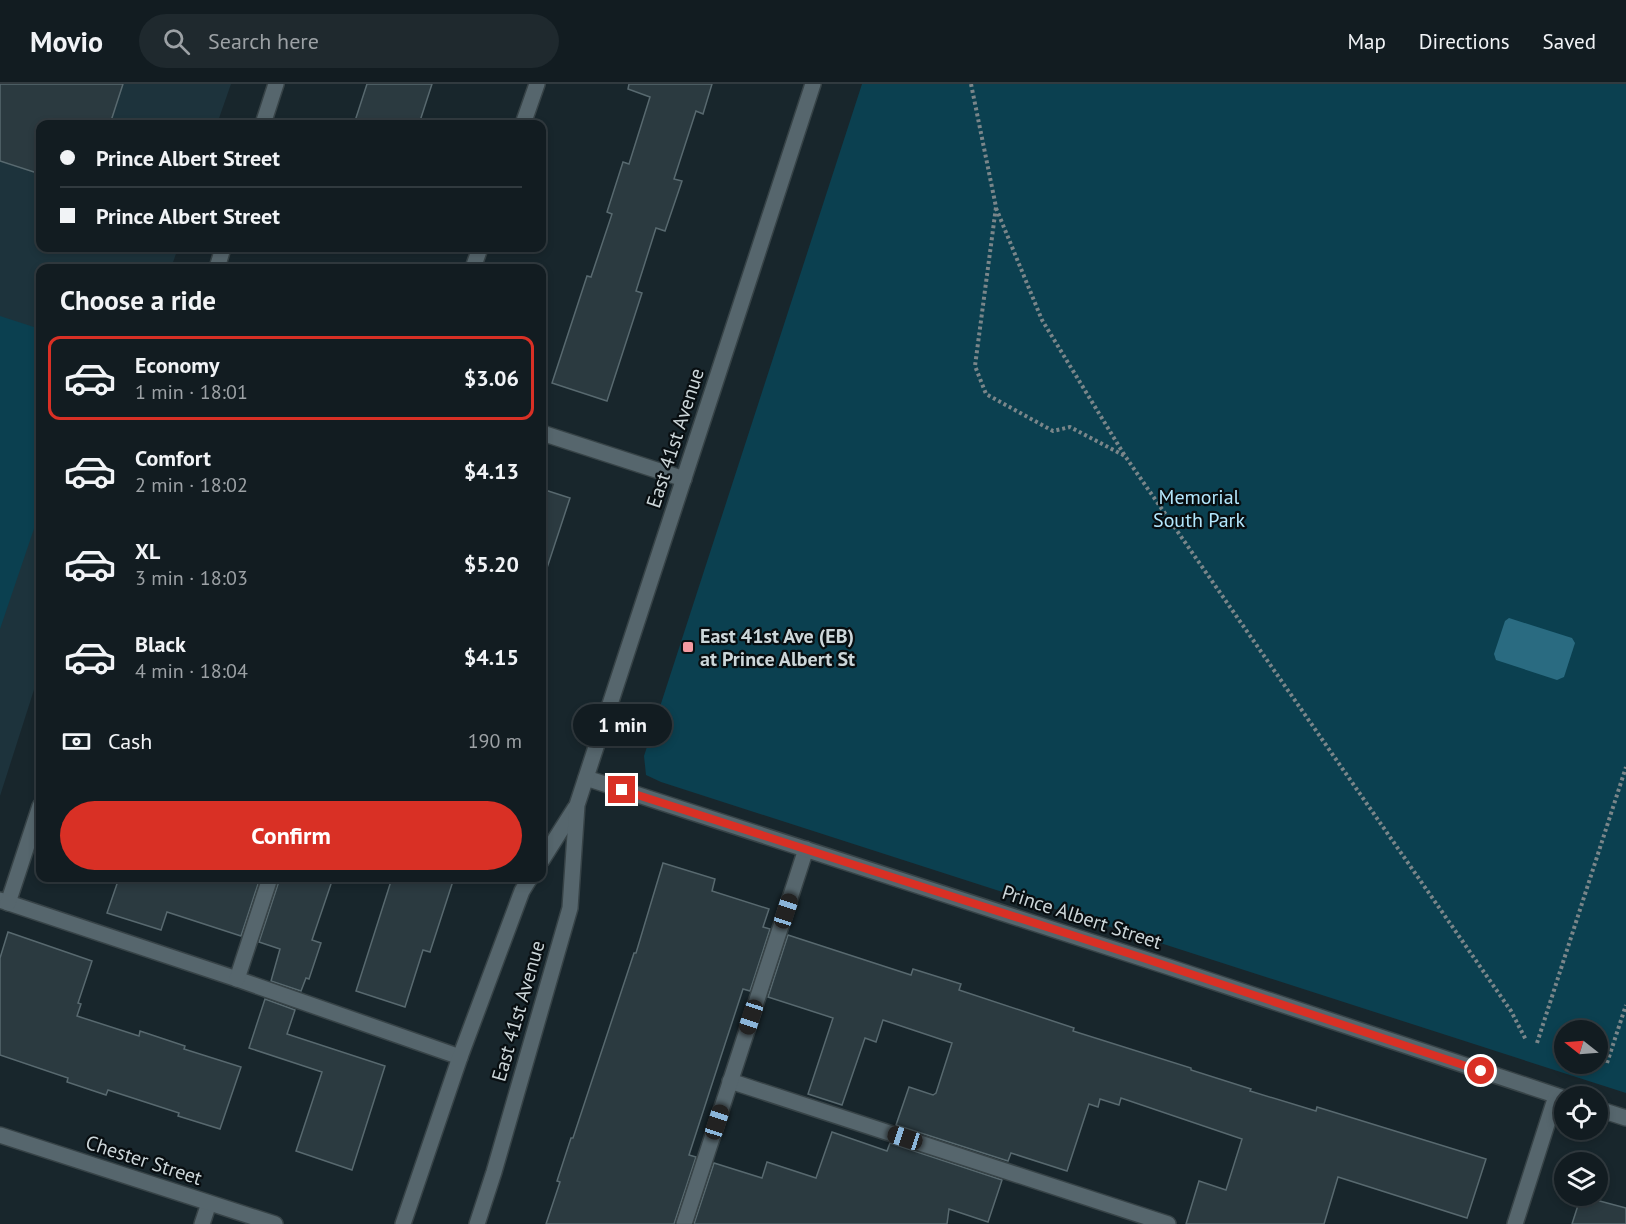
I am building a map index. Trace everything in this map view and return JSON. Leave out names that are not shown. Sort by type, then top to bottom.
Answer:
[{"type":"street","points":[[264,120],[276,84]]},
{"type":"street","points":[[524,120],[537,84]]},
{"type":"street","name":"East 41st Avenue","points":[[477,1224],[570,908],[577,806],[813,84]]},
{"type":"street","points":[[546,434],[684,479]]},
{"type":"street","name":"Prince Albert Street","points":[[586,778],[1554,1095]]},
{"type":"street","name":"East 41st Avenue","points":[[546,854],[577,806]]},
{"type":"street","points":[[36,817],[4,901],[460,1057]]},
{"type":"street","points":[[684,1224],[806,849]]},
{"type":"street","points":[[237,979],[269,882]]},
{"type":"street","name":"East 41st Avenue","points":[[403,1224],[460,1057],[522,891],[528,882]]},
{"type":"street","points":[[730,1082],[1168,1224]]},
{"type":"street","points":[[1608,1112],[1626,1118]]},
{"type":"street","points":[[1515,1224],[1554,1114]]},
{"type":"street","name":"Chester Street","points":[[0,1135],[275,1224]]},
{"type":"street","points":[[202,1224],[209,1203]]},
{"type":"path","points":[[971,84],[996,207],[1042,320],[1125,456],[1511,1011],[1526,1040]]},
{"type":"path","points":[[996,207],[975,366],[986,394],[1053,431],[1070,427],[1125,456]]},
{"type":"path","points":[[1537,1043],[1626,767]]},
{"type":"path","points":[[1608,1060],[1626,1005]]},
{"type":"shaded area","points":[[0,84],[231,84],[218,120],[36,120],[36,252],[177,252],[172,264],[36,264],[36,684],[0,796]]},
{"type":"shaded area","points":[[1509,618],[1572,638],[1575,643],[1564,677],[1557,680],[1496,660],[1494,654],[1505,621]]},
{"type":"green space","name":"Memorial South Park","points":[[862,84],[1626,84],[1626,1093],[1567,1074],[1608,1074],[1608,1020],[1554,1020],[1554,1070],[661,782],[646,775],[644,756]]},
{"type":"green space","points":[[0,316],[36,328],[36,523],[0,629]]},
{"type":"building","points":[[0,84],[123,84],[111,120],[36,120],[36,173],[0,161]]},
{"type":"building","points":[[367,84],[432,84],[420,120],[355,120]]},
{"type":"building","points":[[629,84],[712,84],[703,114],[696,111],[674,179],[682,181],[665,231],[656,228],[636,291],[642,293],[607,401],[552,383],[587,276],[591,277],[612,214],[607,212],[623,162],[629,164],[650,97],[628,89]]},
{"type":"building","points":[[546,490],[570,498],[546,568]]},
{"type":"building","points":[[663,863],[715,879],[712,891],[769,909],[763,927],[770,929],[750,991],[743,989],[725,1044],[689,1155],[696,1157],[674,1224],[546,1224],[560,1182],[557,1181],[634,953],[636,953]]},
{"type":"building","points":[[118,882],[259,882],[241,936],[167,912],[161,930],[107,913]]},
{"type":"building","points":[[279,882],[332,882],[312,940],[321,943],[309,979],[306,978],[301,991],[271,981],[280,949],[259,942]]},
{"type":"building","points":[[391,882],[453,882],[430,952],[423,950],[405,1007],[356,991]]},
{"type":"building","points":[[8,932],[92,961],[78,1003],[81,1004],[77,1016],[139,1036],[140,1031],[185,1046],[184,1049],[241,1067],[220,1129],[108,1090],[106,1095],[67,1082],[68,1078],[0,1055],[0,958]]},
{"type":"building","points":[[788,935],[911,975],[913,969],[961,984],[959,990],[1074,1028],[1073,1031],[1191,1068],[1191,1070],[1251,1089],[1250,1091],[1316,1111],[1317,1107],[1486,1159],[1467,1218],[1338,1177],[1324,1224],[1186,1224],[1199,1181],[1226,1190],[1242,1139],[1121,1098],[1119,1105],[1100,1099],[1098,1107],[1089,1104],[1067,1171],[1011,1153],[1008,1161],[896,1125],[909,1087],[933,1095],[936,1093],[952,1043],[883,1020],[876,1042],[865,1038],[842,1105],[808,1094],[833,1018],[768,997]]},
{"type":"building","points":[[265,999],[295,1010],[287,1034],[385,1066],[352,1170],[296,1151],[322,1072],[249,1048]]},
{"type":"building","points":[[832,1132],[887,1151],[890,1143],[1002,1180],[988,1222],[949,1209],[947,1224],[694,1224],[714,1163],[762,1178],[767,1162],[816,1178]]},
{"type":"building","points":[[1608,1203],[1626,1208],[1626,1224],[1572,1224],[1578,1206],[1608,1206]]},
{"type":"place","name":"East 41st Ave (EB) at Prince Albert St","points":[[688,647]]},
{"type":"route","points":[[622,790],[1146,959],[1481,1071]]}]
